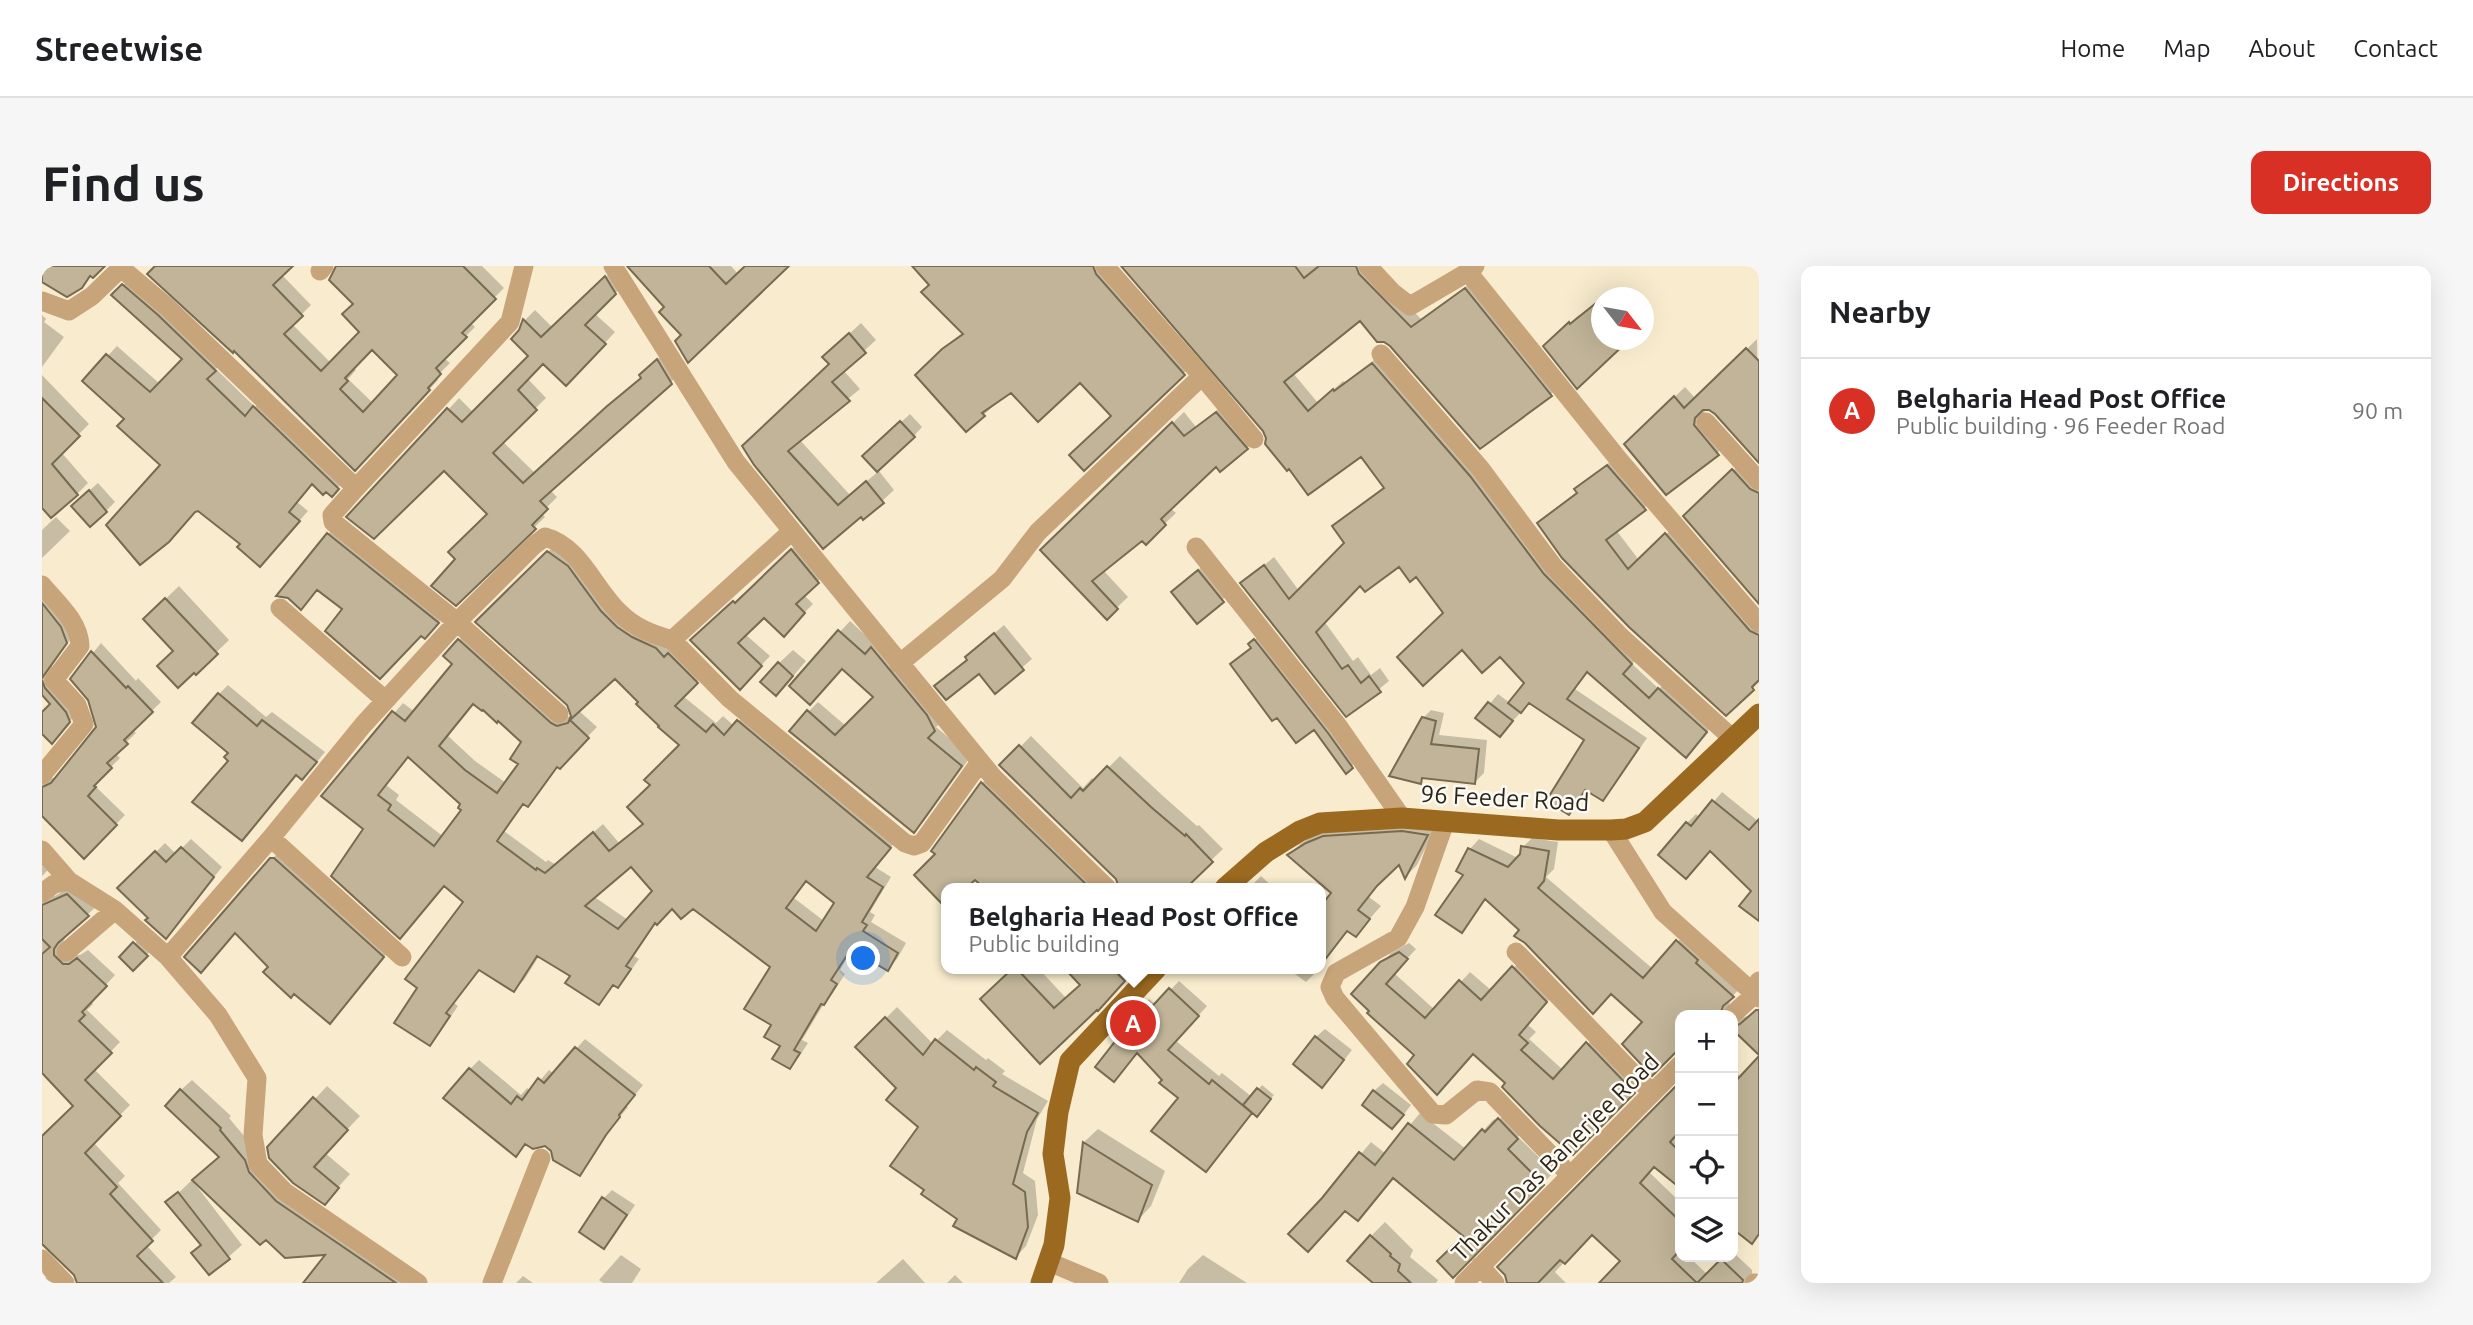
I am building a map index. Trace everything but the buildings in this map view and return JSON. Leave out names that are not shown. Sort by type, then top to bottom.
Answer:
[{"type":"main road","name":"96 Feeder Road","points":[[1231,883],[1266,852],[1300,831],[1320,823],[1402,818],[1558,830],[1626,829],[1645,822],[1759,714]]},
{"type":"main road","points":[[1041,1283],[1054,1245],[1059,1198],[1053,1154],[1058,1112],[1070,1061],[1151,974]]},
{"type":"street","points":[[523,266],[510,321],[332,515],[333,522],[457,622],[559,714]]},
{"type":"street","points":[[613,266],[736,462],[980,762],[1101,883]]},
{"type":"street","points":[[1105,266],[1254,439]]},
{"type":"street","points":[[1368,266],[1392,292],[1410,306],[1471,269],[1619,460],[1759,623]]},
{"type":"street","points":[[42,301],[69,311],[92,296],[121,268],[166,306],[356,488]]},
{"type":"street","points":[[1381,354],[1480,468],[1553,566],[1620,636],[1732,738]]},
{"type":"street","points":[[899,664],[1002,579],[1038,532],[1202,376]]},
{"type":"street","points":[[1706,422],[1759,481]]},
{"type":"street","points":[[672,640],[792,531]]},
{"type":"street","points":[[168,957],[271,838],[363,724],[457,622],[545,537],[558,541],[572,553],[618,611],[634,625],[647,633],[672,640],[730,699],[905,843],[914,846],[922,843],[980,762]]},
{"type":"street","points":[[1196,547],[1338,726],[1402,818]]},
{"type":"street","points":[[42,585],[79,634],[80,646],[54,680],[77,705],[84,724],[42,775]]},
{"type":"street","points":[[280,608],[385,701]]},
{"type":"street","points":[[1445,822],[1415,906],[1398,938],[1336,973],[1330,987],[1335,998],[1433,1114],[1446,1115],[1476,1090],[1489,1091],[1570,1175]]},
{"type":"street","points":[[1611,830],[1663,912],[1757,991],[1737,1010]]},
{"type":"street","points":[[271,838],[402,957]]},
{"type":"street","points":[[42,850],[69,881],[115,910],[168,957],[218,1015],[257,1078],[253,1135],[258,1164],[285,1192],[418,1283]]},
{"type":"street","points":[[42,892],[54,884],[69,881]]},
{"type":"street","points":[[66,952],[115,910]]},
{"type":"street","points":[[1516,952],[1652,1093]]},
{"type":"street","name":"Thakur Das Banerjee Road","points":[[1464,1283],[1675,1070]]},
{"type":"street","points":[[492,1283],[541,1158]]},
{"type":"street","points":[[42,1259],[65,1283]]},
{"type":"street","points":[[1049,1262],[1099,1283]]},
{"type":"street","points":[[1480,1266],[1495,1283]]},
{"type":"place","name":"Belgharia Head Post Office","points":[[1133,1023]]}]
